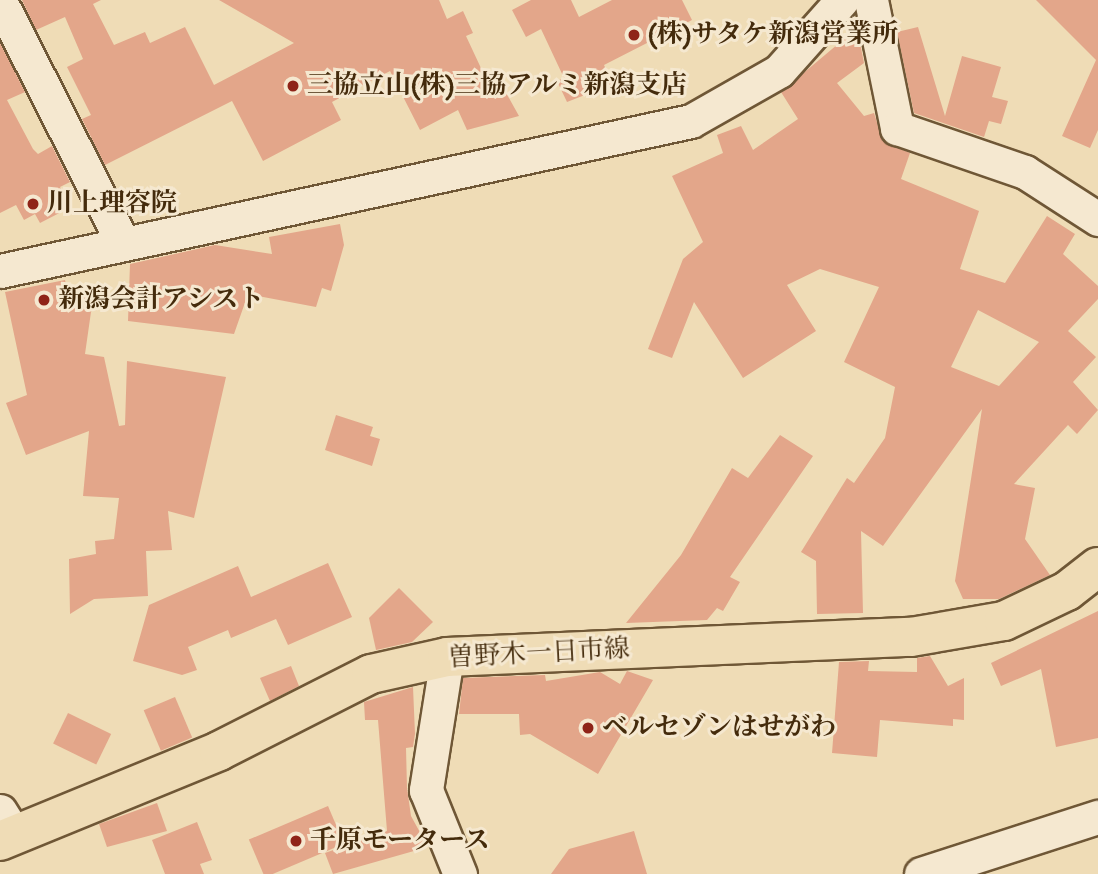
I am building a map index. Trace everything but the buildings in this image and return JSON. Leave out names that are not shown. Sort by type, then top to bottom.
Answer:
[{"type":"main road","name":"曽野木一日市線","points":[[5,829],[219,751],[371,674],[447,657],[911,637],[1004,621],[1067,591],[1098,566]]},
{"type":"street","points":[[0,271],[691,121],[779,71],[842,0]]},
{"type":"street","points":[[871,0],[897,128],[1025,172],[1098,219]]},
{"type":"street","points":[[0,1],[123,243]]},
{"type":"street","points":[[447,657],[426,790],[460,874]]},
{"type":"street","points":[[921,874],[1098,817]]},
{"type":"place","name":"(株)サタケ新潟営業所","points":[[634,35]]},
{"type":"place","name":"三協立山(株)三協アルミ新潟支店","points":[[293,86]]},
{"type":"place","name":"川上理容院","points":[[33,204]]},
{"type":"place","name":"新潟会計アシスト","points":[[44,300]]},
{"type":"place","name":"ベルセゾンはせがわ","points":[[588,728]]},
{"type":"place","name":"千原モータース","points":[[296,841]]}]
